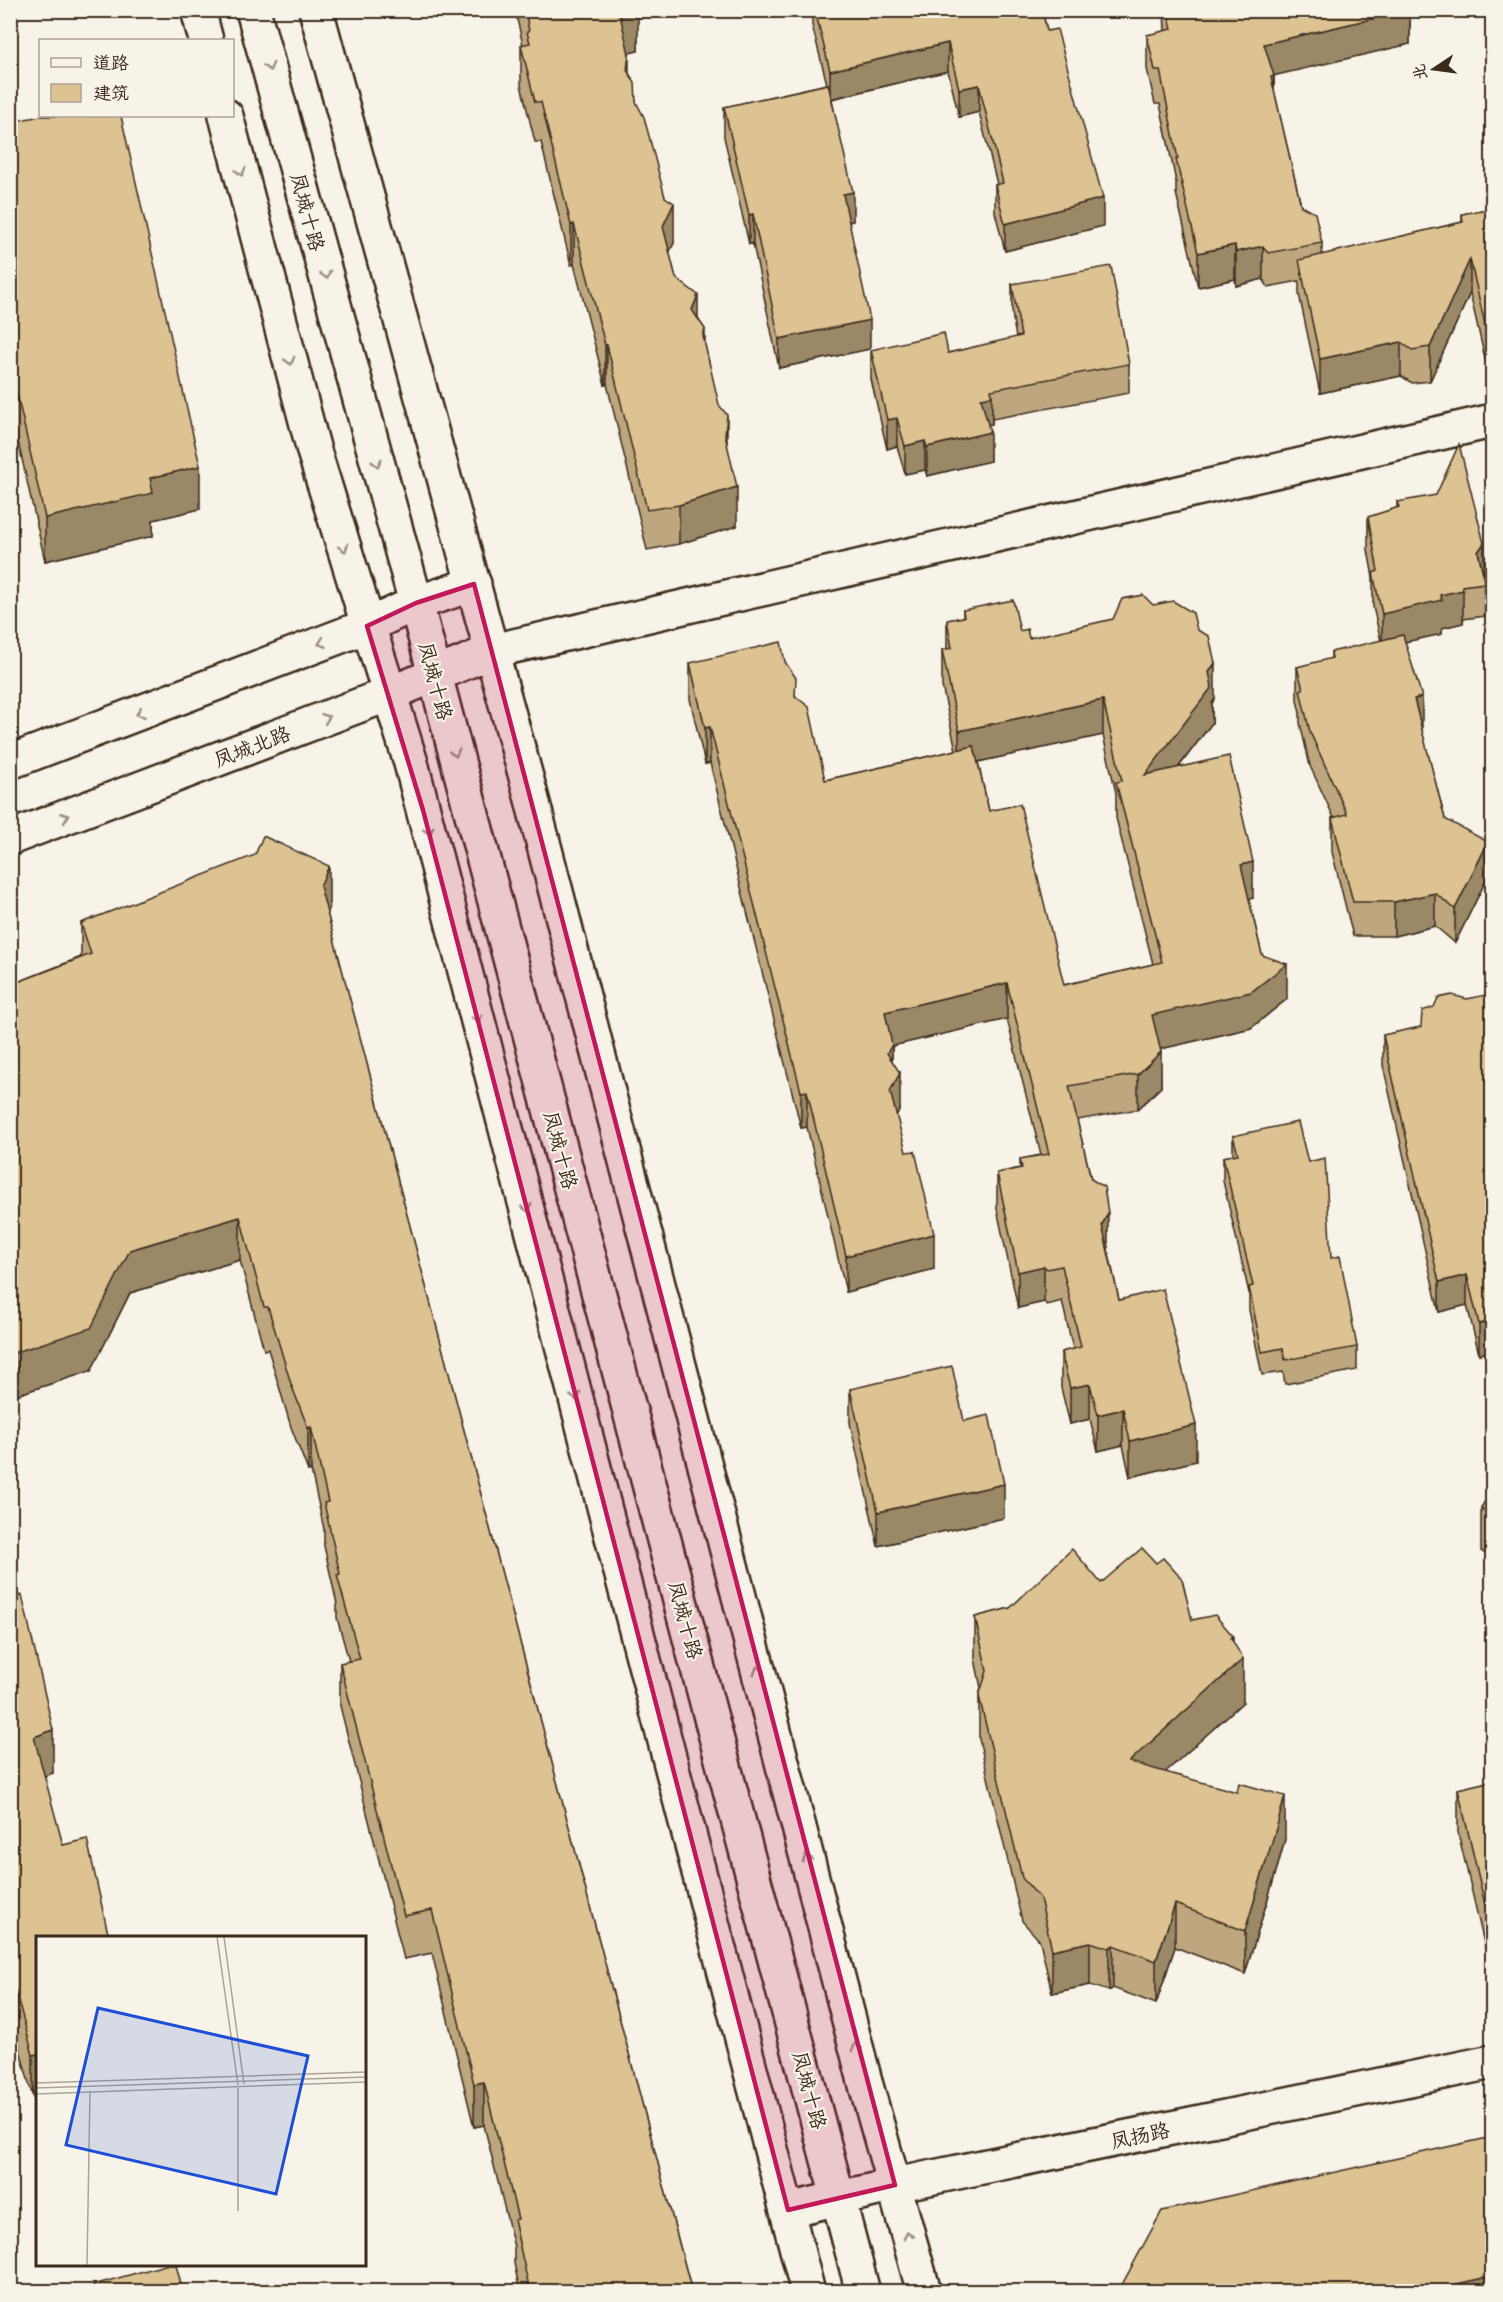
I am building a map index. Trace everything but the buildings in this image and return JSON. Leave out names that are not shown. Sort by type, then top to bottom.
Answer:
[{"type":"main road","points":[[198,10],[206,39]]},
{"type":"main road","name":"凤城十路","points":[[253,10],[416,603],[863,2292]]},
{"type":"main road","points":[[316,10],[492,651],[867,2089],[924,2292]]},
{"type":"main road","points":[[226,117],[314,451],[423,810],[808,2292]]},
{"type":"main road","name":"凤城北路","points":[[10,838],[389,694],[492,651],[1492,421]]},
{"type":"main road","points":[[10,762],[367,626],[416,603],[474,584]]},
{"type":"main road","name":"凤扬路","points":[[788,2211],[895,2185],[1492,2062]]},
{"type":"highlighted area","points":[[474,584],[895,2185],[788,2210],[423,810],[367,626],[416,603]]}]
